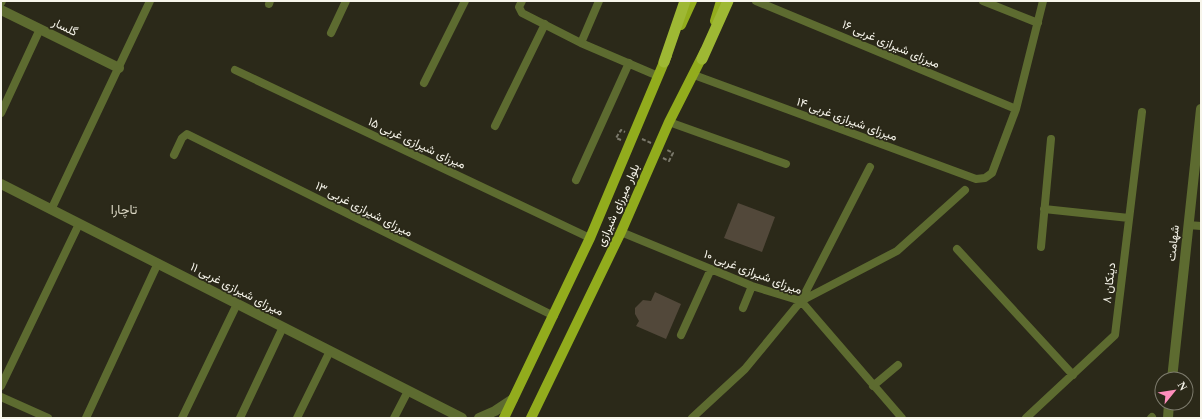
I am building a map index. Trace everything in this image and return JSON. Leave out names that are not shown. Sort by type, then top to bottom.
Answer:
[{"type":"highway","points":[[664,62],[685,1]]},
{"type":"highway","points":[[702,59],[728,1]]},
{"type":"main road","name":"بلوار میرزای شیرازی","points":[[504,418],[590,238],[664,62],[692,1]]},
{"type":"main road","name":"بلوار میرزای شیرازی","points":[[531,418],[621,232],[669,122],[702,59],[721,1]]},
{"type":"street","points":[[52,210],[150,1]]},
{"type":"street","points":[[331,33],[346,1]]},
{"type":"street","points":[[424,83],[465,1]]},
{"type":"street","points":[[522,1],[520,10],[522,14],[582,43],[658,76]]},
{"type":"street","points":[[582,43],[599,1]]},
{"type":"street","name":"۱۶ میرزای شیرازی غربی","points":[[756,1],[1016,109]]},
{"type":"street","points":[[984,1],[1038,23]]},
{"type":"street","points":[[1016,109],[1043,1]]},
{"type":"street","name":"گلسار","points":[[1,10],[118,68]]},
{"type":"street","points":[[495,126],[545,24]]},
{"type":"street","points":[[1,113],[40,29]]},
{"type":"street","points":[[576,180],[629,63]]},
{"type":"street","name":"۱۵ میرزای شیرازی غربی","points":[[234,70],[590,238]]},
{"type":"street","name":"۱۴ میرزای شیرازی غربی","points":[[694,75],[976,179],[985,178],[992,173],[1016,109]]},
{"type":"street","name":"شهامت","points":[[1173,371],[1201,109]]},
{"type":"street","name":"۸ دینکان","points":[[1026,418],[1115,335],[1142,112]]},
{"type":"street","points":[[669,122],[786,164]]},
{"type":"street","name":"۱۳ میرزای شیرازی غربی","points":[[174,155],[182,138],[187,134],[554,316]]},
{"type":"street","points":[[1041,247],[1051,139]]},
{"type":"street","points":[[692,418],[745,369],[801,301],[870,167]]},
{"type":"street","name":"میرزای شیرازی غربی ۱۱","points":[[1,184],[462,418]]},
{"type":"street","points":[[801,301],[897,251],[965,190]]},
{"type":"street","points":[[1044,209],[1129,218]]},
{"type":"street","points":[[1,386],[79,224]]},
{"type":"street","points":[[1188,224],[1201,226]]},
{"type":"street","name":"۱۰ میرزای شیرازی غربی","points":[[621,232],[752,286],[801,301],[902,418]]},
{"type":"street","points":[[957,249],[1073,375]]},
{"type":"street","points":[[86,418],[158,263]]},
{"type":"street","points":[[681,335],[711,269]]},
{"type":"street","points":[[743,308],[752,286]]},
{"type":"street","points":[[182,418],[237,304]]},
{"type":"street","points":[[242,415],[284,327]]},
{"type":"street","points":[[297,418],[330,351]]},
{"type":"street","points":[[873,386],[898,365]]},
{"type":"street","points":[[394,418],[408,391]]},
{"type":"street","points":[[1,397],[48,418]]},
{"type":"street","points":[[479,418],[514,399]]},
{"type":"path","points":[[616,138],[621,130],[627,132]]},
{"type":"path","points":[[640,138],[653,144]]},
{"type":"path","points":[[666,150],[673,153],[669,161]]},
{"type":"building","points":[[738,203],[775,217],[762,252],[724,238]]},
{"type":"building","points":[[655,292],[681,304],[666,339],[636,326],[639,321],[635,314],[635,308],[643,300],[651,301]]},
{"type":"district","name":"تاچارا","points":[[124,209]]}]
